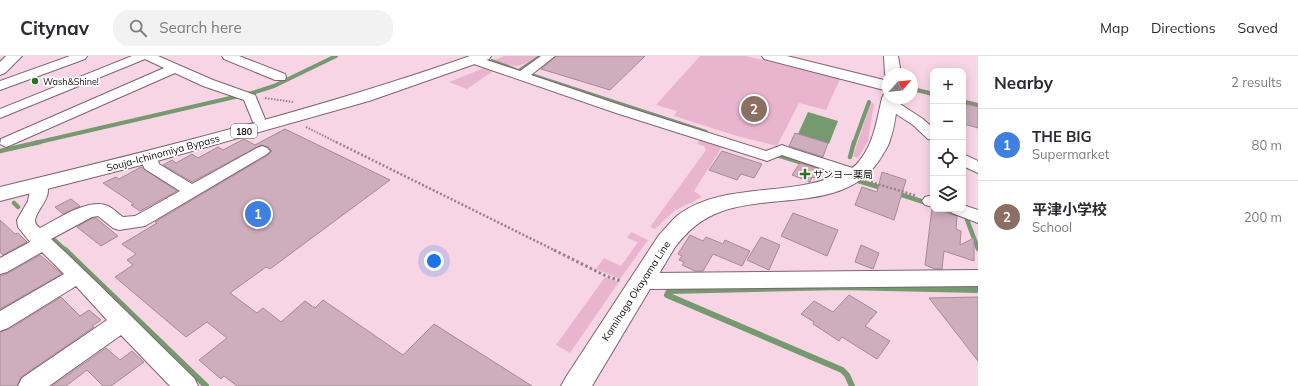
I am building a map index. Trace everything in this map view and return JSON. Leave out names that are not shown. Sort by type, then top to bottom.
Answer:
[{"type":"main road","points":[[0,70],[15,56]]},
{"type":"main road","name":"Souja-Ichinomiya Bypass","points":[[0,185],[306,107],[394,79],[451,56]]},
{"type":"main road","points":[[769,56],[882,99]]},
{"type":"main road","points":[[891,56],[892,68]]},
{"type":"main road","name":"Souja-Ichinomiya Bypass","points":[[0,194],[150,157],[363,97],[479,58]]},
{"type":"main road","name":"Kamihaga Okayama Line","points":[[576,386],[634,280],[686,221],[707,209],[726,203],[816,190],[850,178],[868,164],[881,141],[887,104]]},
{"type":"street","points":[[0,86],[81,56]]},
{"type":"street","points":[[0,114],[143,56]]},
{"type":"street","points":[[148,56],[208,83],[250,98],[258,120]]},
{"type":"street","points":[[228,56],[280,77]]},
{"type":"street","points":[[524,74],[550,56]]},
{"type":"street","points":[[479,58],[628,112],[767,156],[782,150],[794,153],[850,178]]},
{"type":"street","points":[[6,142],[175,68]]},
{"type":"street","points":[[891,104],[908,124],[930,135]]},
{"type":"street","points":[[0,267],[40,240],[88,211],[102,210],[119,224],[139,222],[262,151]]},
{"type":"street","points":[[150,157],[151,166],[192,191]]},
{"type":"street","points":[[966,160],[978,168]]},
{"type":"street","points":[[39,184],[37,201],[26,220],[27,227],[78,275],[122,322],[186,386]]},
{"type":"street","points":[[966,212],[978,217]]},
{"type":"street","points":[[0,322],[78,275]]},
{"type":"street","points":[[634,280],[978,278]]},
{"type":"street","points":[[30,386],[122,322]]},
{"type":"path","points":[[918,89],[930,92]]},
{"type":"path","points":[[263,98],[297,103]]},
{"type":"path","points":[[966,101],[978,104]]},
{"type":"path","points":[[304,125],[606,276],[634,280]]},
{"type":"path","points":[[850,178],[866,180],[930,200]]},
{"type":"shaded area","points":[[504,56],[537,56],[521,65],[513,66],[495,60]]},
{"type":"shaded area","points":[[700,56],[746,56],[840,79],[826,110],[799,103],[777,146],[737,136],[674,116],[677,111],[656,105]]},
{"type":"shaded area","points":[[489,66],[496,69],[467,89],[449,82]]},
{"type":"shaded area","points":[[871,102],[874,104],[868,141],[858,158],[853,156]]},
{"type":"shaded area","points":[[808,112],[838,121],[829,144],[798,134]]},
{"type":"shaded area","points":[[701,137],[724,144],[694,191],[702,197],[674,211],[655,229],[650,227],[706,150],[704,146],[697,144]]},
{"type":"shaded area","points":[[631,232],[648,240],[620,279],[596,269],[604,258],[621,266],[638,242],[627,238]]},
{"type":"shaded area","points":[[605,277],[619,282],[570,353],[556,345]]},
{"type":"building","points":[[556,56],[645,56],[610,90],[541,69]]},
{"type":"building","points":[[966,104],[978,107],[978,128],[966,125]]},
{"type":"building","points":[[285,129],[390,180],[270,269],[266,267],[230,293],[257,313],[263,308],[281,322],[305,301],[315,308],[323,300],[403,355],[434,324],[532,386],[237,386],[224,376],[221,379],[199,360],[227,338],[207,322],[186,337],[115,277],[133,265],[127,260],[136,254],[122,244],[157,223],[155,222],[268,155],[272,151],[268,147],[261,145],[192,182],[163,165],[172,160],[176,163],[192,154],[198,158],[218,147],[223,150],[244,139],[255,145]]},
{"type":"building","points":[[795,133],[828,143],[823,157],[789,146]]},
{"type":"building","points":[[722,151],[762,164],[754,178],[741,174],[737,180],[709,170]]},
{"type":"building","points":[[800,163],[819,169],[815,178],[812,177],[810,182],[792,175]]},
{"type":"building","points":[[141,167],[177,191],[140,211],[131,205],[134,204],[103,183],[116,177],[119,179]]},
{"type":"building","points":[[882,172],[906,180],[894,220],[855,205],[862,187],[877,192]]},
{"type":"building","points":[[71,199],[80,206],[63,214],[55,207]]},
{"type":"building","points":[[932,212],[944,212],[957,216],[956,229],[961,231],[960,245],[974,238],[974,261],[944,251],[942,269],[935,269],[925,265]]},
{"type":"building","points":[[793,213],[838,230],[827,256],[781,236]]},
{"type":"building","points":[[92,218],[96,218],[118,236],[101,246],[77,227]]},
{"type":"building","points":[[0,220],[15,234],[18,233],[27,242],[3,255],[0,252]]},
{"type":"building","points":[[690,235],[703,241],[706,237],[723,244],[725,240],[750,251],[742,266],[713,254],[703,271],[695,271],[682,265],[684,262],[679,260],[682,256],[678,254]]},
{"type":"building","points":[[761,237],[780,245],[769,270],[747,260]]},
{"type":"building","points":[[861,245],[879,253],[873,269],[855,262]]},
{"type":"building","points":[[40,255],[62,274],[0,309],[0,276]]},
{"type":"building","points":[[849,295],[877,312],[865,326],[890,341],[877,359],[842,337],[839,341],[813,324],[814,322],[801,314],[814,301],[833,312]]},
{"type":"building","points":[[61,297],[80,316],[89,310],[101,320],[92,326],[94,327],[21,377],[17,386],[0,386],[0,332],[9,329]]},
{"type":"building","points":[[978,297],[978,361],[929,298]]},
{"type":"building","points":[[106,348],[120,360],[132,351],[144,362],[111,386],[103,386],[87,370],[66,386],[52,386]]},
{"type":"waterway","points":[[35,143],[252,93],[274,86],[336,56]]},
{"type":"waterway","points":[[519,71],[541,56]]},
{"type":"waterway","points":[[492,61],[516,70]]},
{"type":"waterway","points":[[525,73],[706,132]]},
{"type":"waterway","points":[[918,90],[930,93]]},
{"type":"waterway","points":[[854,143],[869,102]]},
{"type":"waterway","points":[[966,103],[978,105]]},
{"type":"waterway","points":[[0,151],[40,142]]},
{"type":"waterway","points":[[850,157],[854,142]]},
{"type":"waterway","points":[[774,154],[845,176]]},
{"type":"waterway","points":[[852,179],[885,189]]},
{"type":"waterway","points":[[896,193],[930,204]]},
{"type":"waterway","points":[[14,203],[18,207]]},
{"type":"waterway","points":[[952,212],[966,217],[978,249]]},
{"type":"waterway","points":[[52,238],[66,251]]},
{"type":"waterway","points":[[65,250],[206,386]]},
{"type":"waterway","points":[[852,386],[847,375],[842,370],[667,295],[669,291],[841,287],[978,290]]},
{"type":"place","name":"Wash&Shine!","points":[[35,81]]},
{"type":"place","name":"平津小学校","points":[[754,109]]},
{"type":"place","name":"サンヨー薬局","points":[[805,174]]},
{"type":"place","name":"THE BIG","points":[[258,214]]}]
